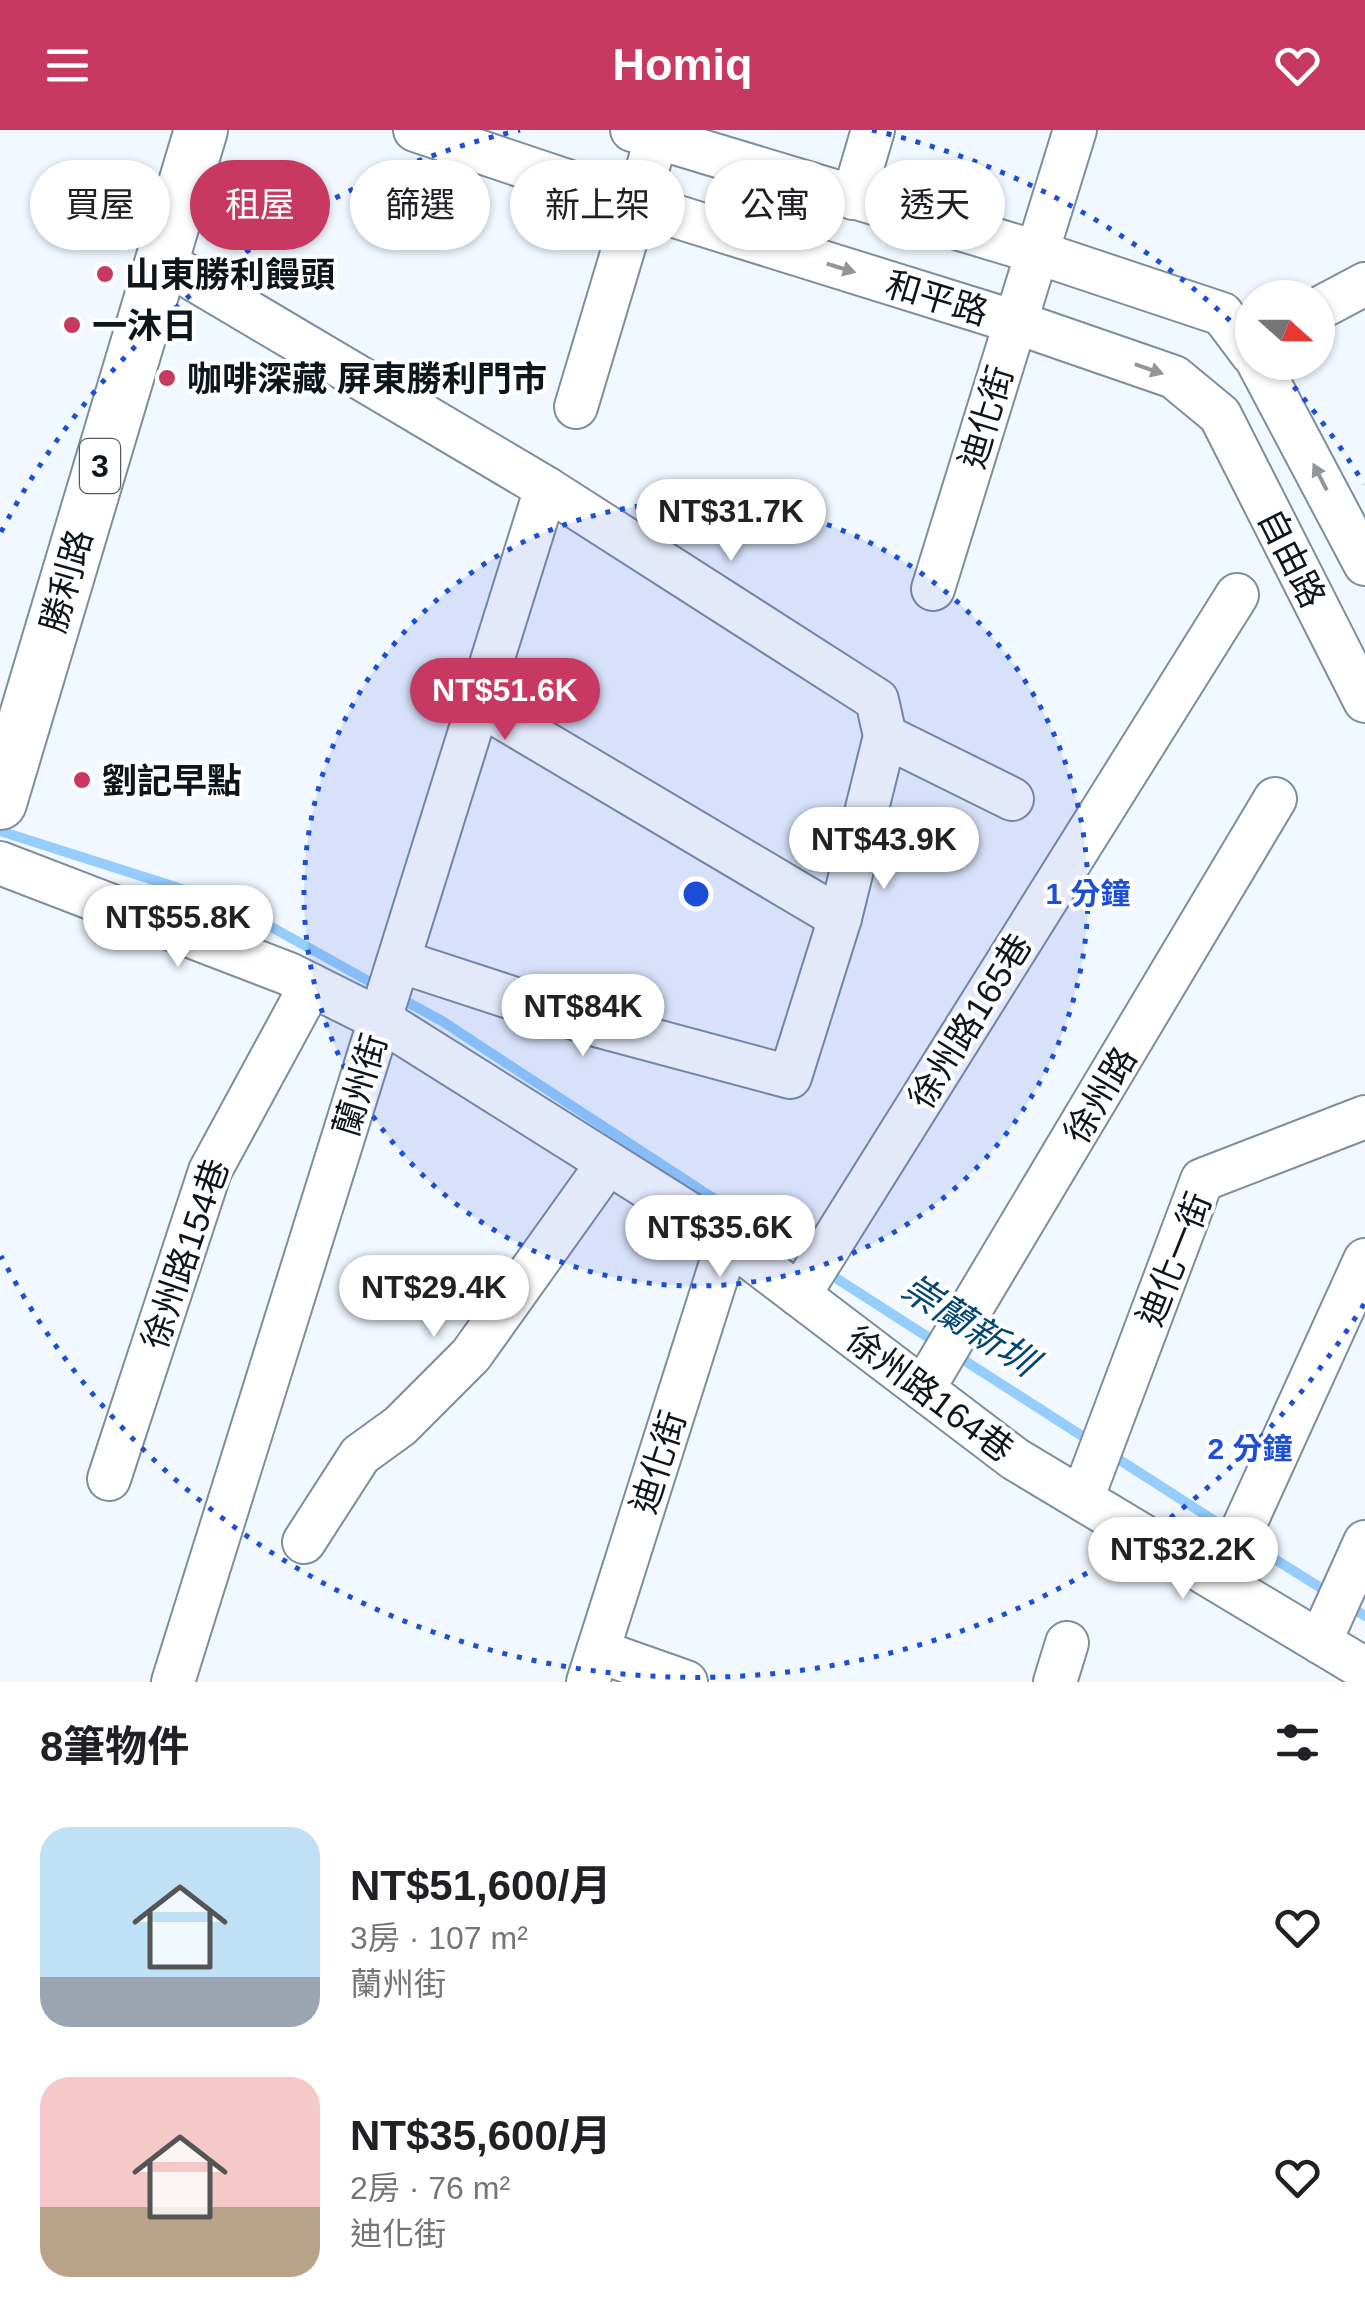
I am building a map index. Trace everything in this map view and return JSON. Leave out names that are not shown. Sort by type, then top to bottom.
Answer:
[{"type":"main road","name":"勝利路","points":[[0,804],[202,130]]},
{"type":"street","name":"和平路","points":[[415,130],[510,162]]},
{"type":"street","points":[[853,198],[873,130]]},
{"type":"street","name":"迪化街","points":[[933,589],[1075,130]]},
{"type":"street","points":[[644,160],[649,132]]},
{"type":"street","name":"和平路","points":[[649,132],[1222,314],[1235,330]]},
{"type":"street","name":"和平路","points":[[685,219],[1015,322],[1174,377],[1220,415]]},
{"type":"street","points":[[576,407],[622,250]]},
{"type":"street","points":[[160,260],[546,488],[881,718],[1012,798]]},
{"type":"street","points":[[1335,299],[1365,284]]},
{"type":"street","name":"自由路","points":[[1269,380],[1365,564]]},
{"type":"street","name":"自由路","points":[[1220,415],[1365,701]]},
{"type":"street","name":"蘭州街","points":[[173,1682],[546,488]]},
{"type":"street","name":"徐州路165巷","points":[[811,1275],[1237,595]]},
{"type":"street","points":[[479,704],[840,918]]},
{"type":"street","points":[[0,863],[311,985],[390,992],[592,1024],[790,1077],[840,918],[881,718]]},
{"type":"street","name":"徐州路","points":[[940,1363],[1276,800]]},
{"type":"street","name":"徐州路154巷","points":[[109,1479],[210,1171],[311,985]]},
{"type":"street","name":"徐州路164巷","points":[[390,992],[608,1163],[728,1241],[811,1275],[940,1363],[1015,1459],[1095,1465],[1333,1614],[1365,1669]]},
{"type":"street","name":"迪化一街","points":[[1095,1465],[1202,1180],[1365,1117]]},
{"type":"street","points":[[304,1542],[360,1455],[400,1426],[471,1355],[608,1163]]},
{"type":"street","name":"迪化街","points":[[593,1666],[728,1241]]},
{"type":"street","points":[[1233,1551],[1365,1260]]},
{"type":"street","points":[[1333,1614],[1365,1542]]},
{"type":"street","points":[[593,1666],[686,1682]]},
{"type":"waterway","name":"崇蘭新圳","points":[[0,831],[232,905],[381,988]]},
{"type":"waterway","name":"崇蘭新圳","points":[[396,996],[442,1021],[811,1262]]},
{"type":"waterway","name":"崇蘭新圳","points":[[825,1271],[937,1343]]},
{"type":"waterway","name":"崇蘭新圳","points":[[956,1355],[1093,1443]]},
{"type":"waterway","name":"崇蘭新圳","points":[[1112,1455],[1232,1532]]},
{"type":"waterway","name":"崇蘭新圳","points":[[1246,1541],[1329,1593]]},
{"type":"waterway","name":"崇蘭新圳","points":[[1348,1605],[1365,1616]]},
{"type":"place","name":"山東勝利饅頭","points":[[105,274]]},
{"type":"place","name":"一沐日","points":[[72,325]]},
{"type":"place","name":"咖啡深藏 屏東勝利門市","points":[[167,378]]},
{"type":"place","name":"劉記早點","points":[[82,780]]}]
